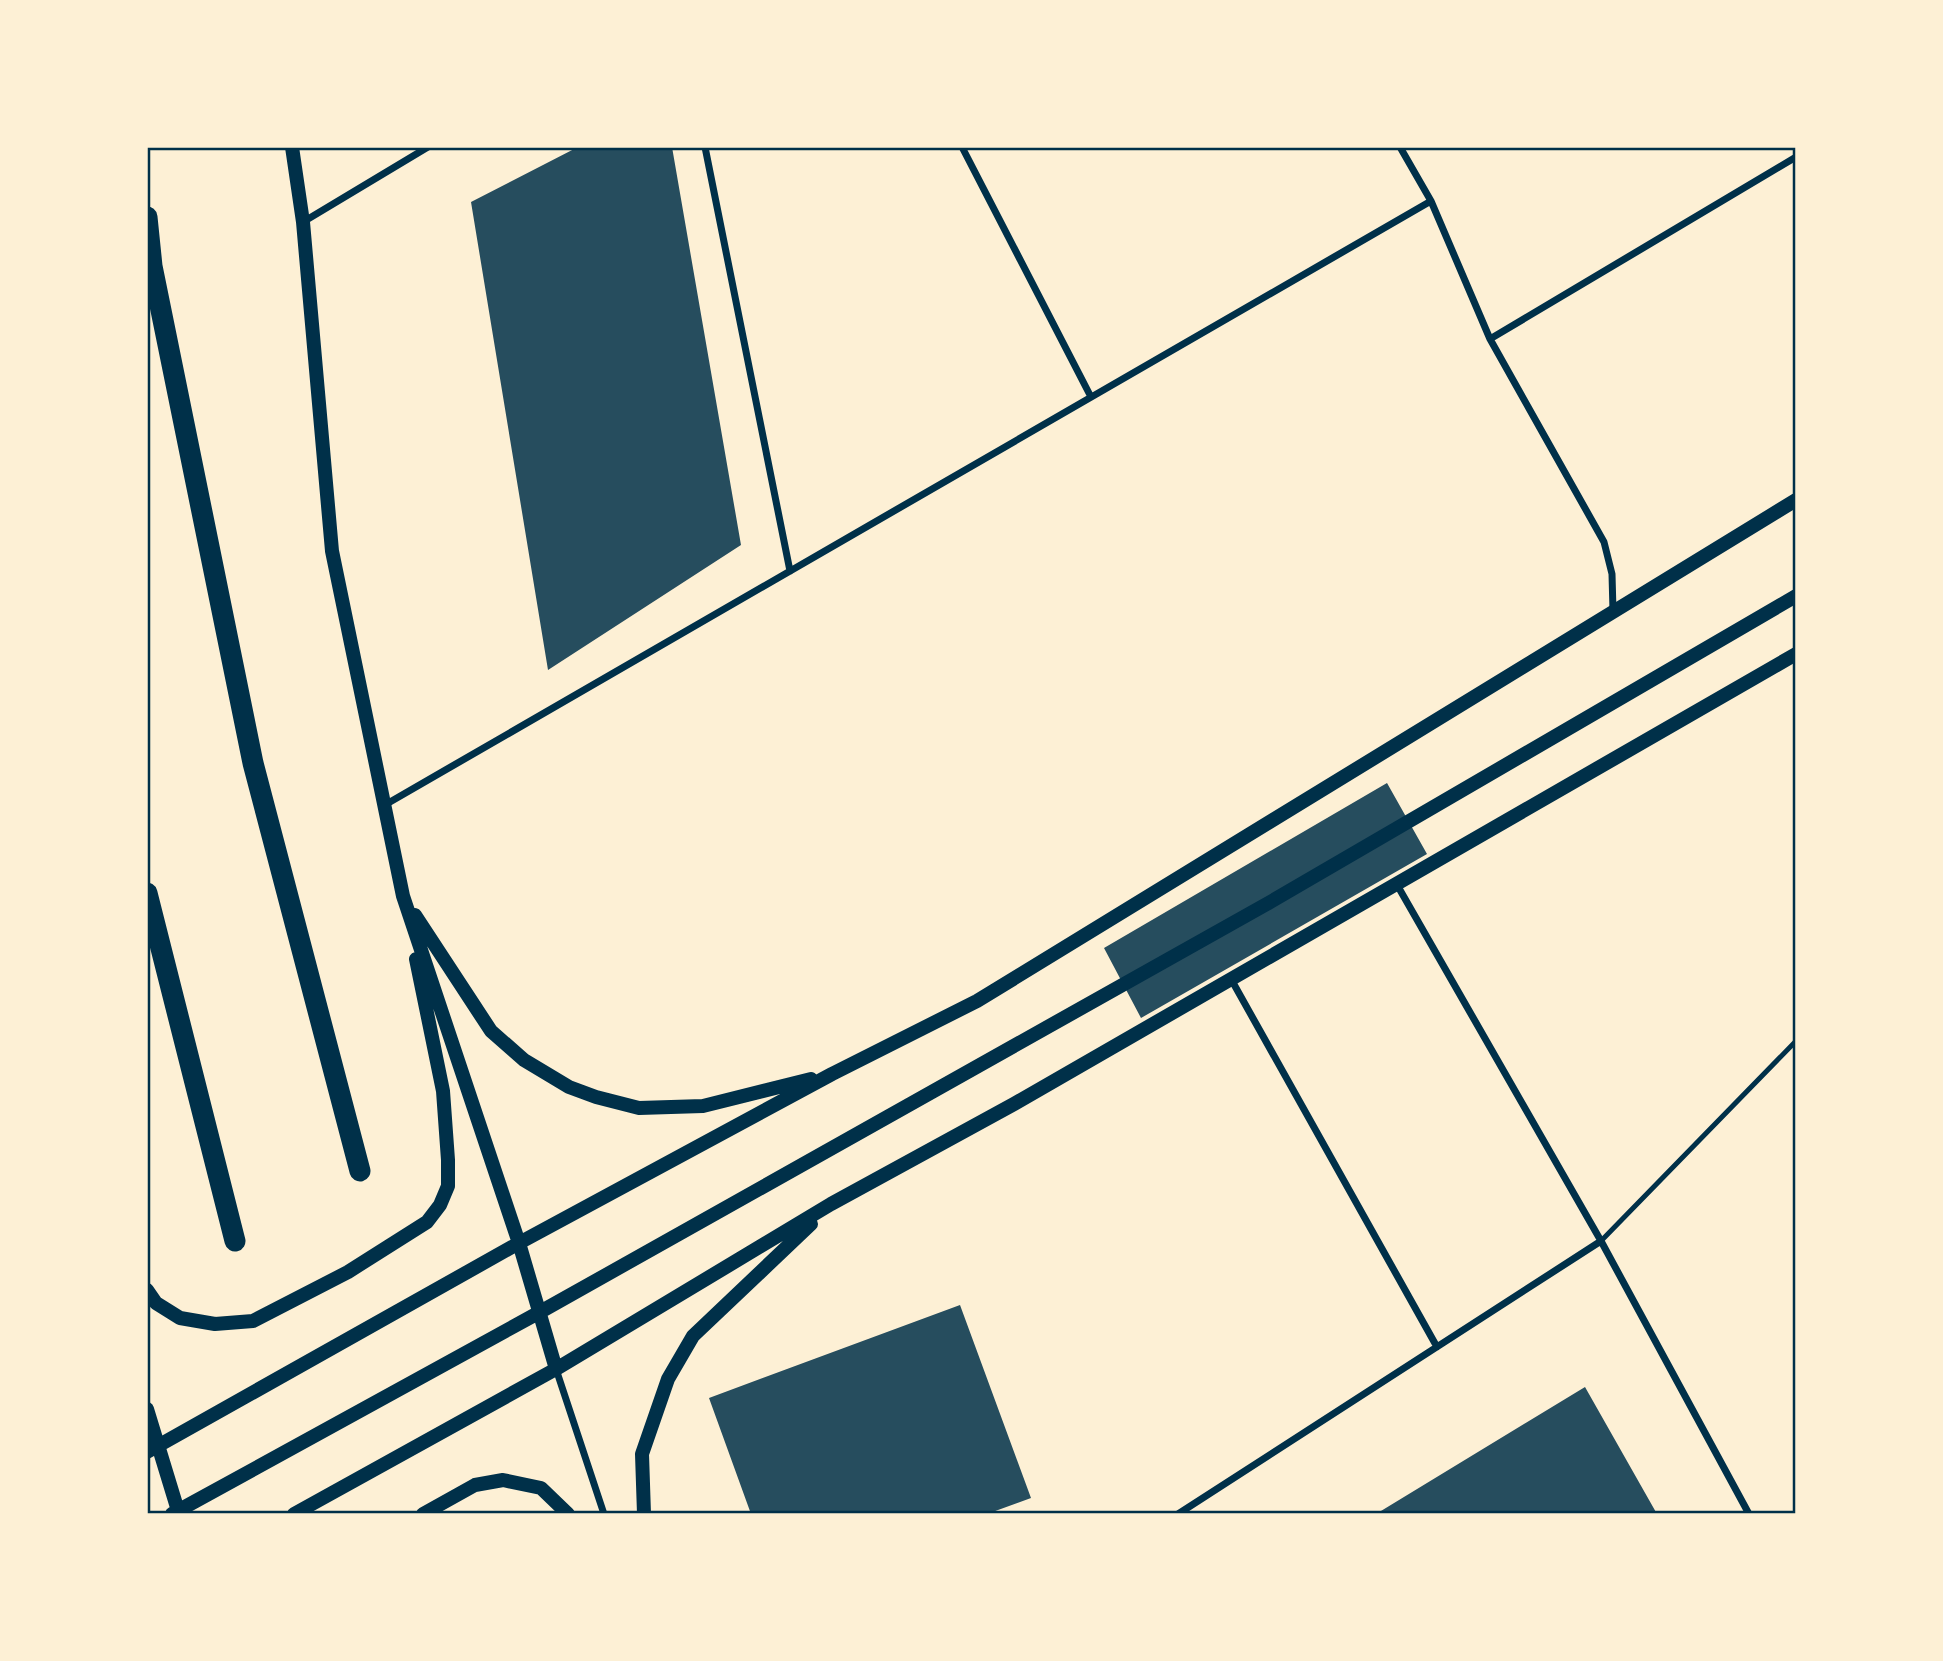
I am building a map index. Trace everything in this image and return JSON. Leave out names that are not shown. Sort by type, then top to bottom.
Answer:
[{"type":"highway","points":[[147,217],[152,266],[253,763],[360,1171]]},
{"type":"highway","points":[[147,893],[235,1241]]},
{"type":"main road","points":[[147,1290],[156,1303],[180,1318],[215,1324],[253,1321],[348,1272],[427,1222],[440,1205],[448,1186],[443,1091],[332,551],[303,222],[292,147]]},
{"type":"main road","points":[[152,1449],[519,1243],[832,1074],[977,1001],[1796,500]]},
{"type":"main road","points":[[147,1409],[152,1449],[175,1513],[540,1312],[1272,901],[1796,596]]},
{"type":"main road","points":[[294,1514],[556,1369],[831,1204],[1014,1104],[1796,654]]},
{"type":"main road","points":[[402,896],[491,1031],[524,1060],[569,1087],[639,1108],[703,1106],[832,1074]]},
{"type":"main road","points":[[402,896],[519,1243],[556,1369]]},
{"type":"main road","points":[[644,1514],[642,1454],[668,1379],[693,1336],[831,1204]]},
{"type":"main road","points":[[423,1514],[475,1485],[503,1480],[541,1488],[568,1514]]},
{"type":"street","points":[[303,222],[428,147]]},
{"type":"street","points":[[705,147],[790,571]]},
{"type":"street","points":[[962,147],[1091,397]]},
{"type":"street","points":[[1400,147],[1431,201],[1490,339],[1604,542],[1612,574],[1613,611]]},
{"type":"street","points":[[1490,339],[1796,157]]},
{"type":"street","points":[[383,806],[1431,201]]},
{"type":"street","points":[[1396,883],[1601,1241],[1749,1514]]},
{"type":"street","points":[[1230,979],[1437,1347]]},
{"type":"street","points":[[1178,1514],[1601,1241]]},
{"type":"street","points":[[556,1369],[604,1514]]},
{"type":"lane","points":[[1601,1241],[1796,1041]]},
{"type":"building","points":[[578,147],[672,147],[741,545],[548,670],[471,202]]},
{"type":"building","points":[[1387,783],[1427,854],[1141,1018],[1104,948]]},
{"type":"building","points":[[960,1305],[1031,1498],[987,1514],[751,1514],[709,1398]]},
{"type":"building","points":[[1585,1387],[1657,1514],[1376,1514]]}]
